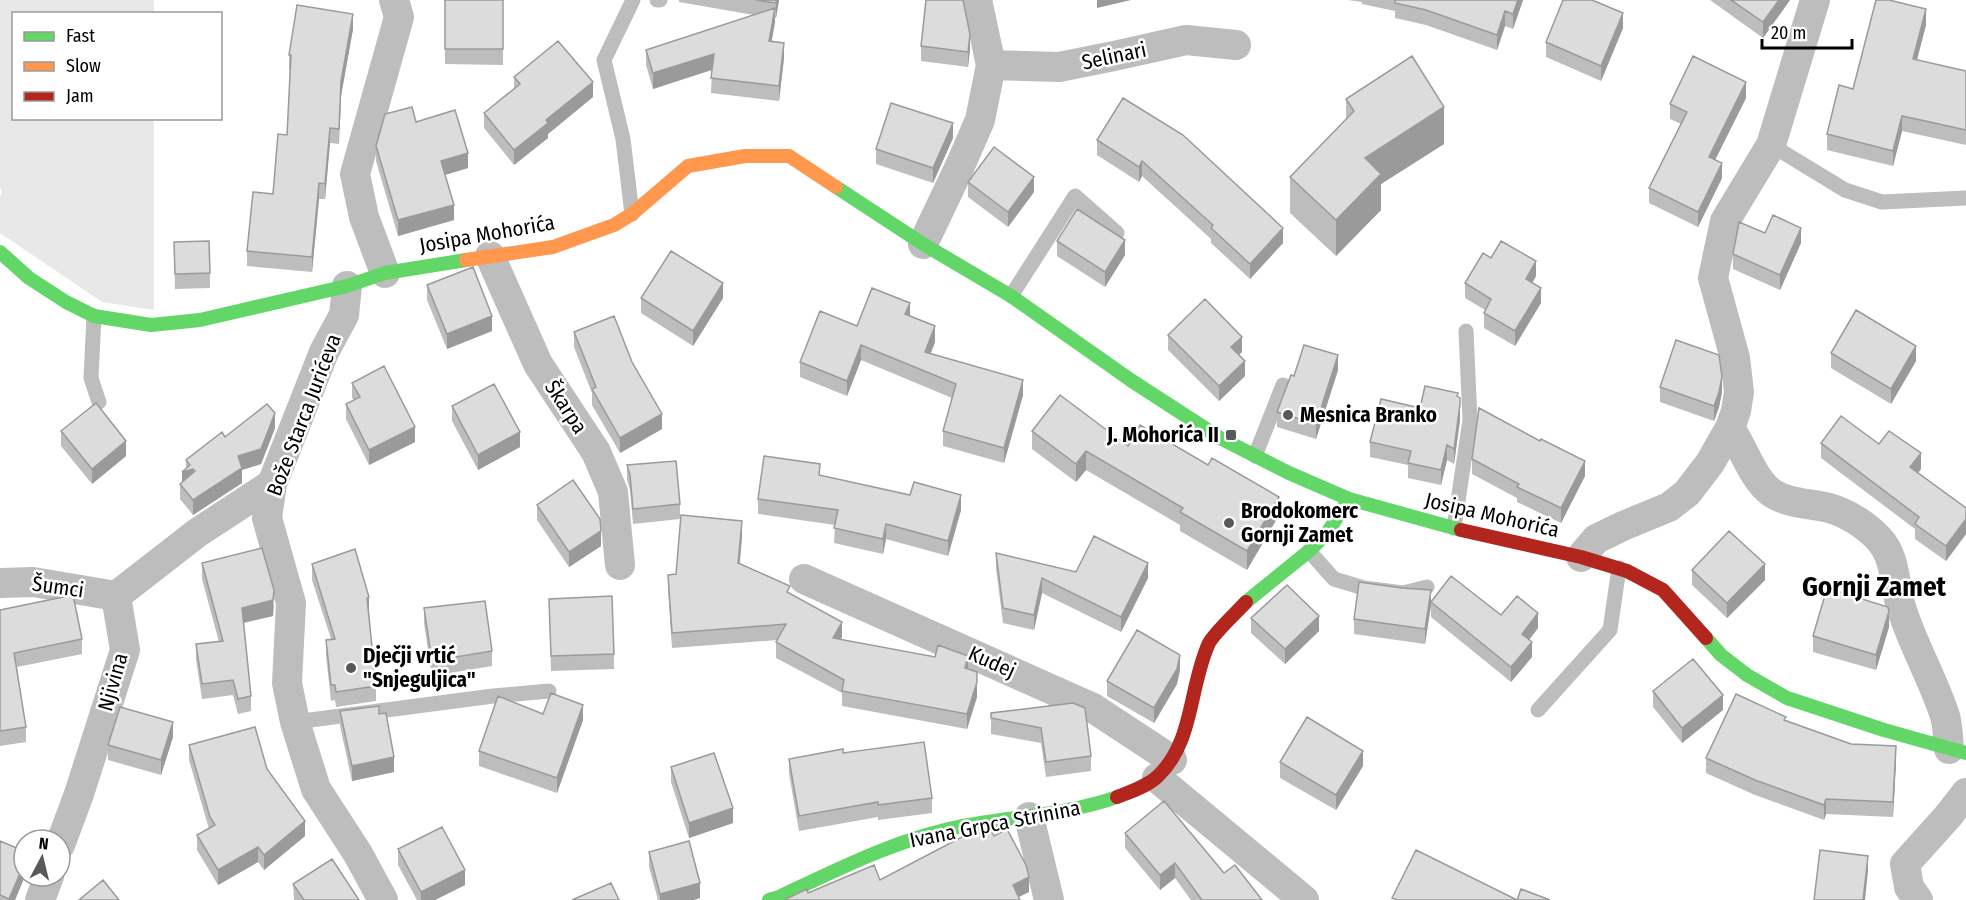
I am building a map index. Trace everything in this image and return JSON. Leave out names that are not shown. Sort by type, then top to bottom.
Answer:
[{"type":"street","points":[[385,273],[364,217],[355,174],[399,17],[394,0]]},
{"type":"street","points":[[923,244],[980,120],[991,65],[977,0]]},
{"type":"street","points":[[1581,556],[1596,539],[1669,507],[1687,493],[1710,463],[1730,428],[1736,411],[1738,392],[1734,358],[1713,278],[1725,221],[1771,145],[1815,0]]},
{"type":"street","name":"Selinari","points":[[991,65],[1059,67],[1186,40],[1236,45]]},
{"type":"street","name":"Josipa Mohorića","points":[[0,252],[29,278],[66,302],[94,316],[151,325],[200,320],[347,286],[385,273],[553,247],[614,225],[632,214],[688,166],[745,156],[789,156],[923,244],[1011,296],[1142,388],[1220,438],[1255,456],[1349,500],[1496,539],[1581,556],[1619,568],[1663,590],[1721,655],[1748,675],[1787,698],[1884,730],[1958,751]]},
{"type":"street","name":"Škarpa","points":[[490,256],[538,364],[596,452],[613,492],[620,565]]},
{"type":"street","name":"Bože Starca Jurićeva","points":[[347,286],[344,315],[324,352],[272,484],[267,518],[291,603],[286,682],[295,722],[316,789],[358,854],[383,900]]},
{"type":"street","points":[[1730,428],[1758,478],[1771,492],[1786,499],[1828,508],[1844,514],[1878,538],[1888,551],[1901,606],[1958,751]]},
{"type":"street","points":[[116,596],[197,533],[272,484]]},
{"type":"street","points":[[1304,900],[1164,769],[1186,727],[1198,675],[1210,641],[1247,601],[1309,551],[1327,533],[1349,500]]},
{"type":"street","name":"Kudej","points":[[804,579],[1093,708],[1164,769]]},
{"type":"street","name":"Šumci","points":[[0,583],[33,582],[116,596]]},
{"type":"street","name":"Njivina","points":[[66,828],[125,650],[116,596]]},
{"type":"street","name":"Ivana Grpca Strinina","points":[[769,900],[901,842],[968,825],[1094,805],[1133,790],[1164,769]]},
{"type":"street","points":[[1918,900],[1909,887],[1905,864],[1966,793]]},
{"type":"street","points":[[1029,817],[1049,900]]},
{"type":"lane","points":[[632,214],[623,139],[604,60],[633,0]]},
{"type":"lane","points":[[1771,145],[1845,190],[1882,202],[1966,198]]},
{"type":"lane","points":[[1011,296],[1076,196],[1117,233]]},
{"type":"lane","points":[[94,316],[91,378],[99,402]]},
{"type":"lane","points":[[1455,528],[1470,420],[1466,331]]},
{"type":"lane","points":[[1255,456],[1283,385]]},
{"type":"lane","points":[[1309,551],[1334,579],[1364,588],[1403,593],[1427,587]]},
{"type":"lane","points":[[1538,710],[1610,630],[1619,568]]},
{"type":"lane","points":[[295,722],[493,696],[549,691]]},
{"type":"shaded area","points":[[0,0],[154,0],[154,12],[12,12],[12,120],[154,120],[154,310],[102,302],[0,233],[2,192],[0,187]]},
{"type":"building","points":[[445,0],[503,0],[503,49],[445,49]]},
{"type":"building","points":[[756,0],[776,0],[776,3]]},
{"type":"building","points":[[926,0],[963,0],[970,34],[968,52],[921,46]]},
{"type":"building","points":[[1395,0],[1518,0],[1513,14],[1505,11],[1497,35],[1426,10],[1395,3]]},
{"type":"building","points":[[1563,0],[1592,0],[1623,13],[1601,66],[1546,42]]},
{"type":"building","points":[[1731,0],[1779,0],[1763,22]]},
{"type":"building","points":[[1876,0],[1889,0],[1926,9],[1913,59],[1966,71],[1966,130],[1902,116],[1893,151],[1827,134],[1839,85],[1853,89]]},
{"type":"building","points":[[297,5],[353,14],[341,81],[339,129],[330,128],[325,184],[319,183],[312,257],[247,251],[253,192],[273,194],[278,134],[287,135],[291,55],[289,55]]},
{"type":"building","points":[[775,8],[769,41],[784,43],[779,86],[711,78],[714,54],[653,73],[646,50]]},
{"type":"building","points":[[558,41],[593,82],[546,120],[548,123],[514,150],[484,113],[520,84],[514,77]]},
{"type":"building","points":[[1412,56],[1444,107],[1365,158],[1381,174],[1336,220],[1290,177],[1354,111],[1346,99]]},
{"type":"building","points":[[1693,56],[1746,82],[1709,157],[1722,163],[1698,212],[1649,188],[1687,112],[1670,104]]},
{"type":"building","points":[[1123,98],[1183,135],[1283,228],[1250,264],[1211,228],[1213,225],[1142,161],[1139,167],[1097,140]]},
{"type":"building","points":[[891,103],[953,123],[933,168],[876,149]]},
{"type":"building","points":[[412,107],[416,122],[455,110],[468,153],[441,161],[454,205],[398,220],[376,146],[385,114]]},
{"type":"building","points":[[994,147],[1034,177],[1008,212],[968,182]]},
{"type":"building","points":[[1077,209],[1125,240],[1105,272],[1057,241]]},
{"type":"building","points":[[1773,215],[1801,228],[1780,275],[1733,254],[1739,222],[1765,233]]},
{"type":"building","points":[[209,241],[210,273],[175,274],[174,242]]},
{"type":"building","points":[[1501,241],[1536,261],[1526,279],[1541,288],[1515,331],[1484,313],[1491,299],[1465,283],[1483,253],[1491,258]]},
{"type":"building","points":[[671,251],[723,283],[693,331],[641,298]]},
{"type":"building","points":[[473,267],[492,316],[447,334],[427,285]]},
{"type":"building","points":[[872,288],[910,303],[905,314],[935,326],[925,352],[1023,380],[1004,448],[943,431],[956,384],[861,345],[847,381],[800,362],[820,311],[857,326]]},
{"type":"building","points":[[1205,299],[1242,337],[1231,347],[1245,361],[1219,386],[1168,335]]},
{"type":"building","points":[[1856,310],[1916,346],[1891,389],[1831,353]]},
{"type":"building","points":[[614,316],[632,362],[662,414],[620,438],[592,389],[596,387],[574,332]]},
{"type":"building","points":[[1676,340],[1719,355],[1722,377],[1714,406],[1660,387]]},
{"type":"building","points":[[1304,345],[1338,355],[1316,424],[1277,412],[1291,375],[1294,376]]},
{"type":"building","points":[[384,366],[415,427],[369,450],[346,404],[360,397],[352,383]]},
{"type":"building","points":[[494,384],[520,432],[478,455],[452,406]]},
{"type":"building","points":[[1425,386],[1458,393],[1457,396],[1460,398],[1454,449],[1447,445],[1441,470],[1408,463],[1411,451],[1370,442],[1381,399],[1420,408]]},
{"type":"building","points":[[1060,395],[1128,446],[1140,425],[1208,465],[1212,458],[1279,497],[1247,551],[1180,512],[1183,508],[1086,451],[1076,464],[1032,431]]},
{"type":"building","points":[[96,403],[126,441],[92,469],[61,431]]},
{"type":"building","points":[[267,404],[275,413],[261,449],[238,456],[242,468],[193,500],[180,484],[195,471],[193,469],[182,472],[190,465],[186,460],[222,432],[225,437]]},
{"type":"building","points":[[1479,408],[1540,441],[1541,439],[1585,461],[1561,508],[1517,487],[1519,484],[1472,459]]},
{"type":"building","points":[[1841,416],[1879,444],[1889,431],[1921,453],[1910,467],[1966,508],[1966,519],[1946,546],[1915,524],[1919,517],[1821,443]]},
{"type":"building","points":[[764,456],[820,464],[819,475],[910,495],[914,482],[961,495],[948,541],[886,524],[883,539],[834,528],[838,510],[758,499]]},
{"type":"building","points":[[676,461],[680,504],[633,509],[627,465]]},
{"type":"building","points":[[573,480],[600,519],[601,531],[569,552],[537,505]]},
{"type":"building","points":[[681,515],[742,521],[738,563],[790,586],[787,592],[842,622],[833,638],[935,657],[938,645],[968,656],[965,668],[977,672],[977,682],[967,714],[842,691],[844,680],[776,642],[786,624],[672,633],[668,575],[676,574]]},
{"type":"building","points":[[1729,531],[1765,564],[1727,603],[1692,570]]},
{"type":"building","points":[[1094,536],[1148,563],[1121,617],[1042,578],[1034,615],[1003,608],[996,553],[1076,572]]},
{"type":"building","points":[[262,548],[274,590],[273,600],[242,608],[251,696],[238,699],[233,680],[202,684],[196,644],[223,641],[202,563]]},
{"type":"building","points":[[355,549],[369,597],[367,598],[376,686],[336,692],[335,685],[331,685],[326,640],[335,639],[312,564]]},
{"type":"building","points":[[1451,576],[1501,615],[1517,596],[1538,613],[1522,634],[1532,642],[1511,667],[1431,602]]},
{"type":"building","points":[[1359,582],[1431,590],[1425,629],[1354,619]]},
{"type":"building","points":[[1287,585],[1319,616],[1285,649],[1251,618]]},
{"type":"building","points":[[1827,588],[1888,607],[1889,611],[1876,655],[1813,636]]},
{"type":"building","points":[[73,595],[82,639],[14,653],[26,727],[0,731],[0,610]]},
{"type":"building","points":[[612,596],[614,654],[551,656],[549,599]]},
{"type":"building","points":[[485,601],[492,651],[432,661],[424,608]]},
{"type":"building","points":[[1137,630],[1180,655],[1177,669],[1154,708],[1107,681]]},
{"type":"building","points":[[1693,659],[1723,695],[1682,728],[1653,691]]},
{"type":"building","points":[[551,693],[583,705],[557,778],[479,751],[498,696],[543,714]]},
{"type":"building","points":[[1736,694],[1786,717],[1784,720],[1851,744],[1896,746],[1893,802],[1826,799],[1824,805],[1755,780],[1706,758]]},
{"type":"building","points":[[1073,703],[1085,708],[1091,756],[1046,762],[1041,728],[991,718],[991,713]]},
{"type":"building","points":[[379,706],[379,714],[386,713],[394,757],[352,766],[340,711]]},
{"type":"building","points":[[120,707],[173,722],[161,760],[108,745]]},
{"type":"building","points":[[1307,717],[1363,751],[1336,795],[1280,762]]},
{"type":"building","points":[[255,727],[267,769],[305,821],[264,855],[258,847],[218,870],[197,835],[215,825],[210,817],[189,745]]},
{"type":"building","points":[[924,742],[932,798],[878,805],[878,802],[799,816],[789,759],[843,749],[843,753]]},
{"type":"building","points":[[714,753],[733,808],[689,823],[671,767]]},
{"type":"building","points":[[1164,801],[1224,873],[1235,865],[1262,900],[1202,900],[1175,863],[1160,875],[1125,833]]},
{"type":"building","points":[[442,827],[465,870],[421,892],[398,849]]},
{"type":"building","points":[[977,829],[980,834],[990,829],[994,836],[1007,829],[1026,865],[1029,877],[1013,885],[1020,900],[784,900],[807,889],[808,893],[874,865],[880,880]]},
{"type":"building","points":[[0,841],[12,846],[14,888],[9,899],[0,895]]},
{"type":"building","points":[[689,841],[700,883],[660,894],[649,852]]},
{"type":"building","points":[[1416,850],[1517,900],[1397,900],[1392,898]]},
{"type":"building","points":[[1820,850],[1868,856],[1863,900],[1814,900]]},
{"type":"building","points":[[332,859],[359,900],[304,900],[293,884]]},
{"type":"building","points":[[103,880],[119,900],[79,900]]},
{"type":"building","points":[[611,883],[619,900],[572,900]]},
{"type":"building","points":[[1521,889],[1550,900],[1517,900]]},
{"type":"traffic: fast","points":[[836,187],[923,244],[1011,296],[1132,381],[1220,438],[1289,473],[1349,499],[1461,530]]},
{"type":"traffic: fast","points":[[0,252],[29,278],[66,302],[94,316],[151,325],[200,320],[347,286],[385,273],[466,260]]},
{"type":"traffic: fast","points":[[1246,602],[1309,551],[1327,533],[1349,499]]},
{"type":"traffic: fast","points":[[1706,638],[1721,655],[1747,675],[1787,698],[1884,730],[1966,753]]},
{"type":"traffic: fast","points":[[769,900],[871,855],[919,837],[968,825],[1080,807],[1117,797]]},
{"type":"traffic: slow","points":[[466,260],[553,247],[614,225],[632,214],[688,166],[745,156],[789,156],[836,187]]},
{"type":"traffic: jam","points":[[1461,530],[1581,557],[1627,571],[1663,590],[1706,638]]},
{"type":"traffic: jam","points":[[1117,797],[1149,783],[1170,762],[1185,730],[1209,643],[1246,602]]},
{"type":"place","name":"Mesnica Branko","points":[[1288,415]]},
{"type":"place","name":"J. Mohorića II","points":[[1231,435]]},
{"type":"place","name":"Brodokomerc Gornji Zamet","points":[[1229,523]]},
{"type":"place","name":"Dječji vrtić \"Snjeguljica\"","points":[[351,668]]},
{"type":"district","name":"Gornji Zamet","points":[[1874,587]]}]
